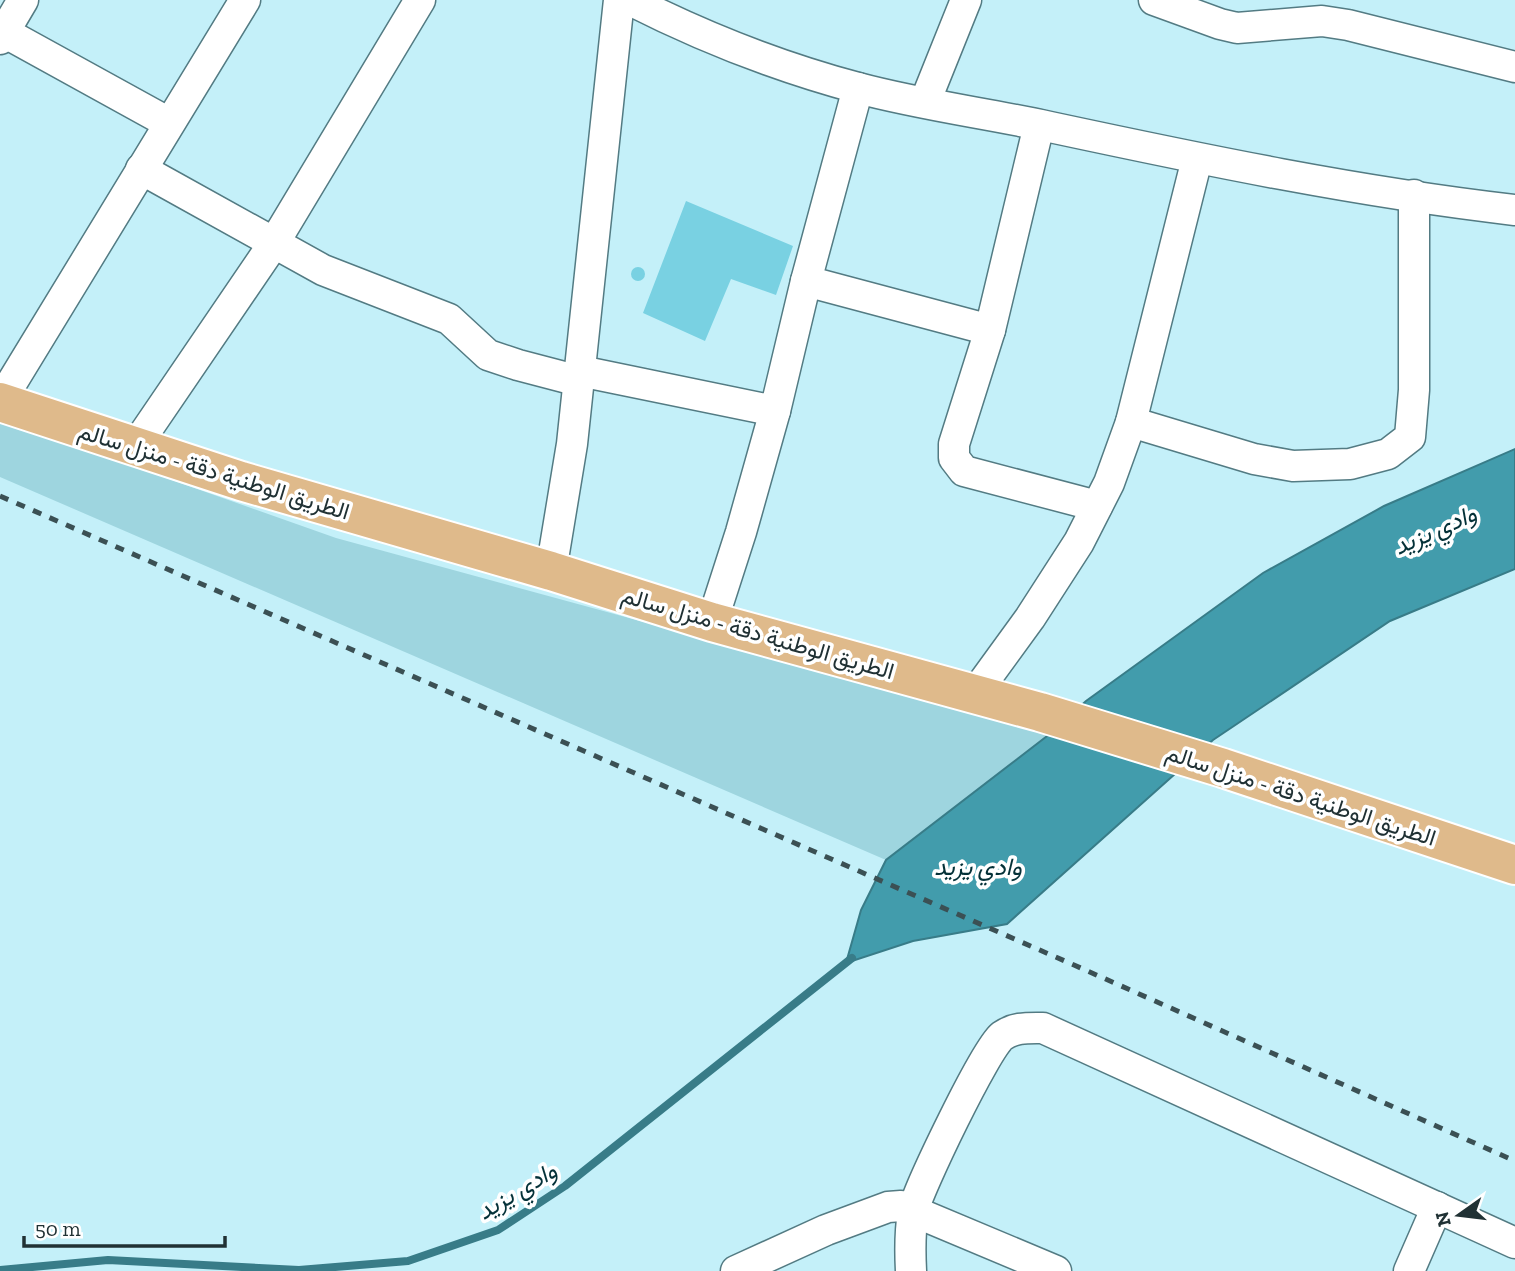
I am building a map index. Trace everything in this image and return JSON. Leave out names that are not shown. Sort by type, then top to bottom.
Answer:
[{"type":"main road","name":"الطريق الوطنية دقة - منزل سالم","points":[[0,402],[350,514],[551,571],[712,622],[1040,712],[1223,768],[1515,864]]},
{"type":"street","points":[[23,0],[1,33],[169,123]]},
{"type":"street","points":[[0,402],[245,0]]},
{"type":"street","points":[[135,447],[274,243],[421,0]]},
{"type":"street","points":[[551,571],[562,516],[580,376],[619,0]]},
{"type":"street","points":[[630,0],[709,38],[858,88],[1255,171],[1515,210]]},
{"type":"street","points":[[925,102],[966,0]]},
{"type":"street","points":[[1154,0],[1237,28],[1322,21],[1348,24],[1515,67]]},
{"type":"street","points":[[712,622],[775,411],[806,281],[858,88]]},
{"type":"street","points":[[1039,125],[990,330],[954,444],[954,457],[964,471],[1097,506]]},
{"type":"street","points":[[974,695],[1030,618],[1079,542],[1109,483],[1131,422],[1197,159]]},
{"type":"street","points":[[141,169],[323,270],[359,286],[442,315],[465,332],[488,355],[518,365],[775,411]]},
{"type":"street","points":[[1131,422],[1254,459],[1293,466],[1350,464],[1388,454],[1410,437],[1414,390],[1414,195]]},
{"type":"street","points":[[806,281],[990,330]]},
{"type":"street","points":[[911,1271],[914,1210],[984,1059],[1000,1037],[1018,1028],[1043,1028],[1515,1242]]},
{"type":"street","points":[[736,1271],[827,1230],[888,1207],[901,1206],[1056,1271]]},
{"type":"street","points":[[1409,1271],[1437,1207]]},
{"type":"shaded area","points":[[0,415],[152,473],[336,538],[1051,733],[886,860],[0,477]]},
{"type":"water","name":"وادي يزيد","points":[[1515,449],[1515,569],[1390,621],[1213,740],[1007,924],[913,941],[846,963],[861,910],[886,860],[1051,733],[1086,701],[1263,573],[1384,506]]},
{"type":"building","points":[[686,201],[793,246],[776,295],[731,279],[705,341],[643,313]]},
{"type":"building","points":[[635,267],[641,267],[645,274],[641,281],[635,281],[631,277],[631,271]]},
{"type":"waterway","name":"وادي يزيد","points":[[0,1270],[108,1260],[299,1270],[408,1261],[498,1230],[565,1186],[852,958]]},
{"type":"railway","points":[[0,496],[1074,965],[1515,1161]]}]
